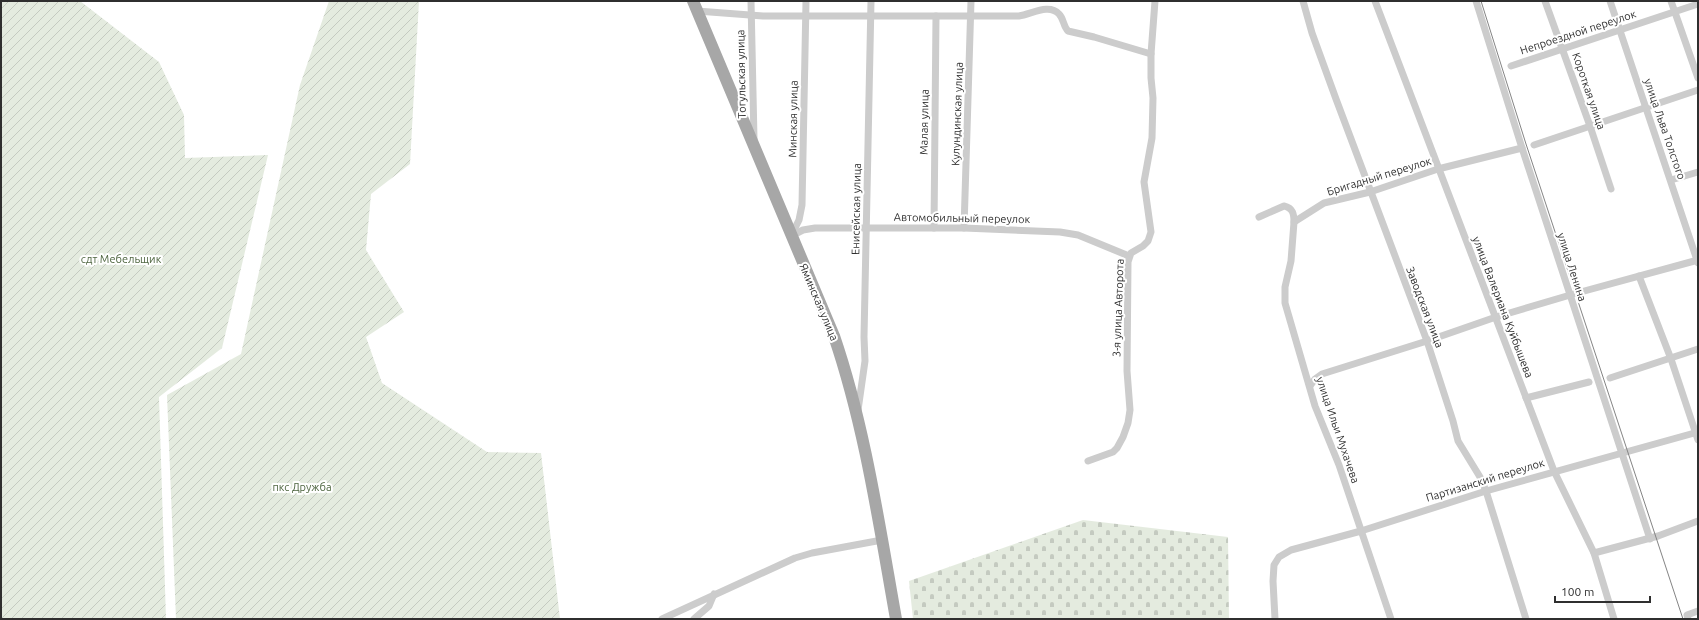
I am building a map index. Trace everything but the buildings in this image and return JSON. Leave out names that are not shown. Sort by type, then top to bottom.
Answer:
[{"type":"main road","name":"Яминская улица","points":[[695,6],[834,336],[847,372],[882,540],[896,619]]},
{"type":"street","name":"Тогульская улица","points":[[751,1],[754,147]]},
{"type":"street","name":"Минская улица","points":[[791,236],[799,220],[802,205],[806,1]]},
{"type":"street","name":"Енисейская улица","points":[[857,416],[865,361],[864,337],[871,1]]},
{"type":"street","name":"Кулундинская улица","points":[[964,228],[971,1]]},
{"type":"street","name":"3-я улица Авторота","points":[[1088,461],[1113,452],[1117,448],[1128,424],[1130,410],[1127,391],[1129,256],[1148,241],[1151,232],[1144,189],[1152,138],[1153,98],[1151,54],[1155,1]]},
{"type":"street","name":"Заводская улица","points":[[1303,1],[1312,33],[1370,192],[1427,341],[1458,441],[1480,477],[1486,491],[1526,619]]},
{"type":"street","name":"улица Валериана Куйбышева","points":[[1375,1],[1554,471],[1594,553],[1614,619]]},
{"type":"street","name":"улица Ленина","points":[[1476,1],[1522,148],[1650,539]]},
{"type":"street","name":"Короткая улица","points":[[1545,1],[1611,189]]},
{"type":"street","name":"улица Льва Толстого","points":[[1610,1],[1698,261]]},
{"type":"street","points":[[1671,1],[1698,78]]},
{"type":"street","name":"Непроездной переулок","points":[[1511,66],[1698,4]]},
{"type":"street","points":[[695,6],[751,15],[806,16],[1019,16],[1028,15],[1047,8],[1060,14],[1065,28],[1068,31],[1151,54]]},
{"type":"street","name":"Малая улица","points":[[934,228],[936,16]]},
{"type":"street","points":[[1534,145],[1698,90]]},
{"type":"street","name":"Бригадный переулок","points":[[1294,222],[1324,203],[1370,192],[1438,169],[1522,148]]},
{"type":"street","points":[[1671,180],[1698,172]]},
{"type":"street","points":[[1259,217],[1284,206],[1291,208],[1293,211],[1294,222]]},
{"type":"street","name":"улица Ильи Мухачева","points":[[1294,222],[1291,261],[1284,299],[1316,406],[1339,465],[1391,619]]},
{"type":"street","name":"Автомобильный переулок","points":[[791,236],[809,228],[1017,229],[1072,233],[1129,256]]},
{"type":"street","points":[[1310,386],[1315,379],[1322,374],[1427,341],[1496,317],[1638,276],[1698,261]]},
{"type":"street","points":[[1638,276],[1671,359],[1697,435]]},
{"type":"street","points":[[1610,378],[1698,349]]},
{"type":"street","points":[[1526,398],[1589,382]]},
{"type":"street","name":"Партизанский переулок","points":[[1275,619],[1273,572],[1276,560],[1291,550],[1361,531],[1554,471],[1697,435]]},
{"type":"street","points":[[1594,553],[1650,539],[1698,521]]},
{"type":"street","points":[[662,619],[795,558],[812,553],[882,540]]},
{"type":"street","points":[[694,619],[709,606],[714,594]]},
{"type":"street","points":[[1688,617],[1698,611]]},
{"type":"green space","name":"сдт Мебельщик","points":[[1,1],[80,1],[159,62],[184,115],[185,158],[268,155],[222,348],[159,397],[166,619],[1,619]]},
{"type":"green space","name":"пкс Дружба","points":[[329,1],[419,1],[410,164],[371,194],[366,250],[404,312],[366,337],[382,383],[487,452],[541,453],[560,619],[176,619],[167,395],[241,354],[300,85]]},
{"type":"green space","points":[[1083,520],[1228,537],[1229,619],[913,619],[909,581]]},
{"type":"tram line","points":[[1481,1],[1526,144],[1683,619]]}]
